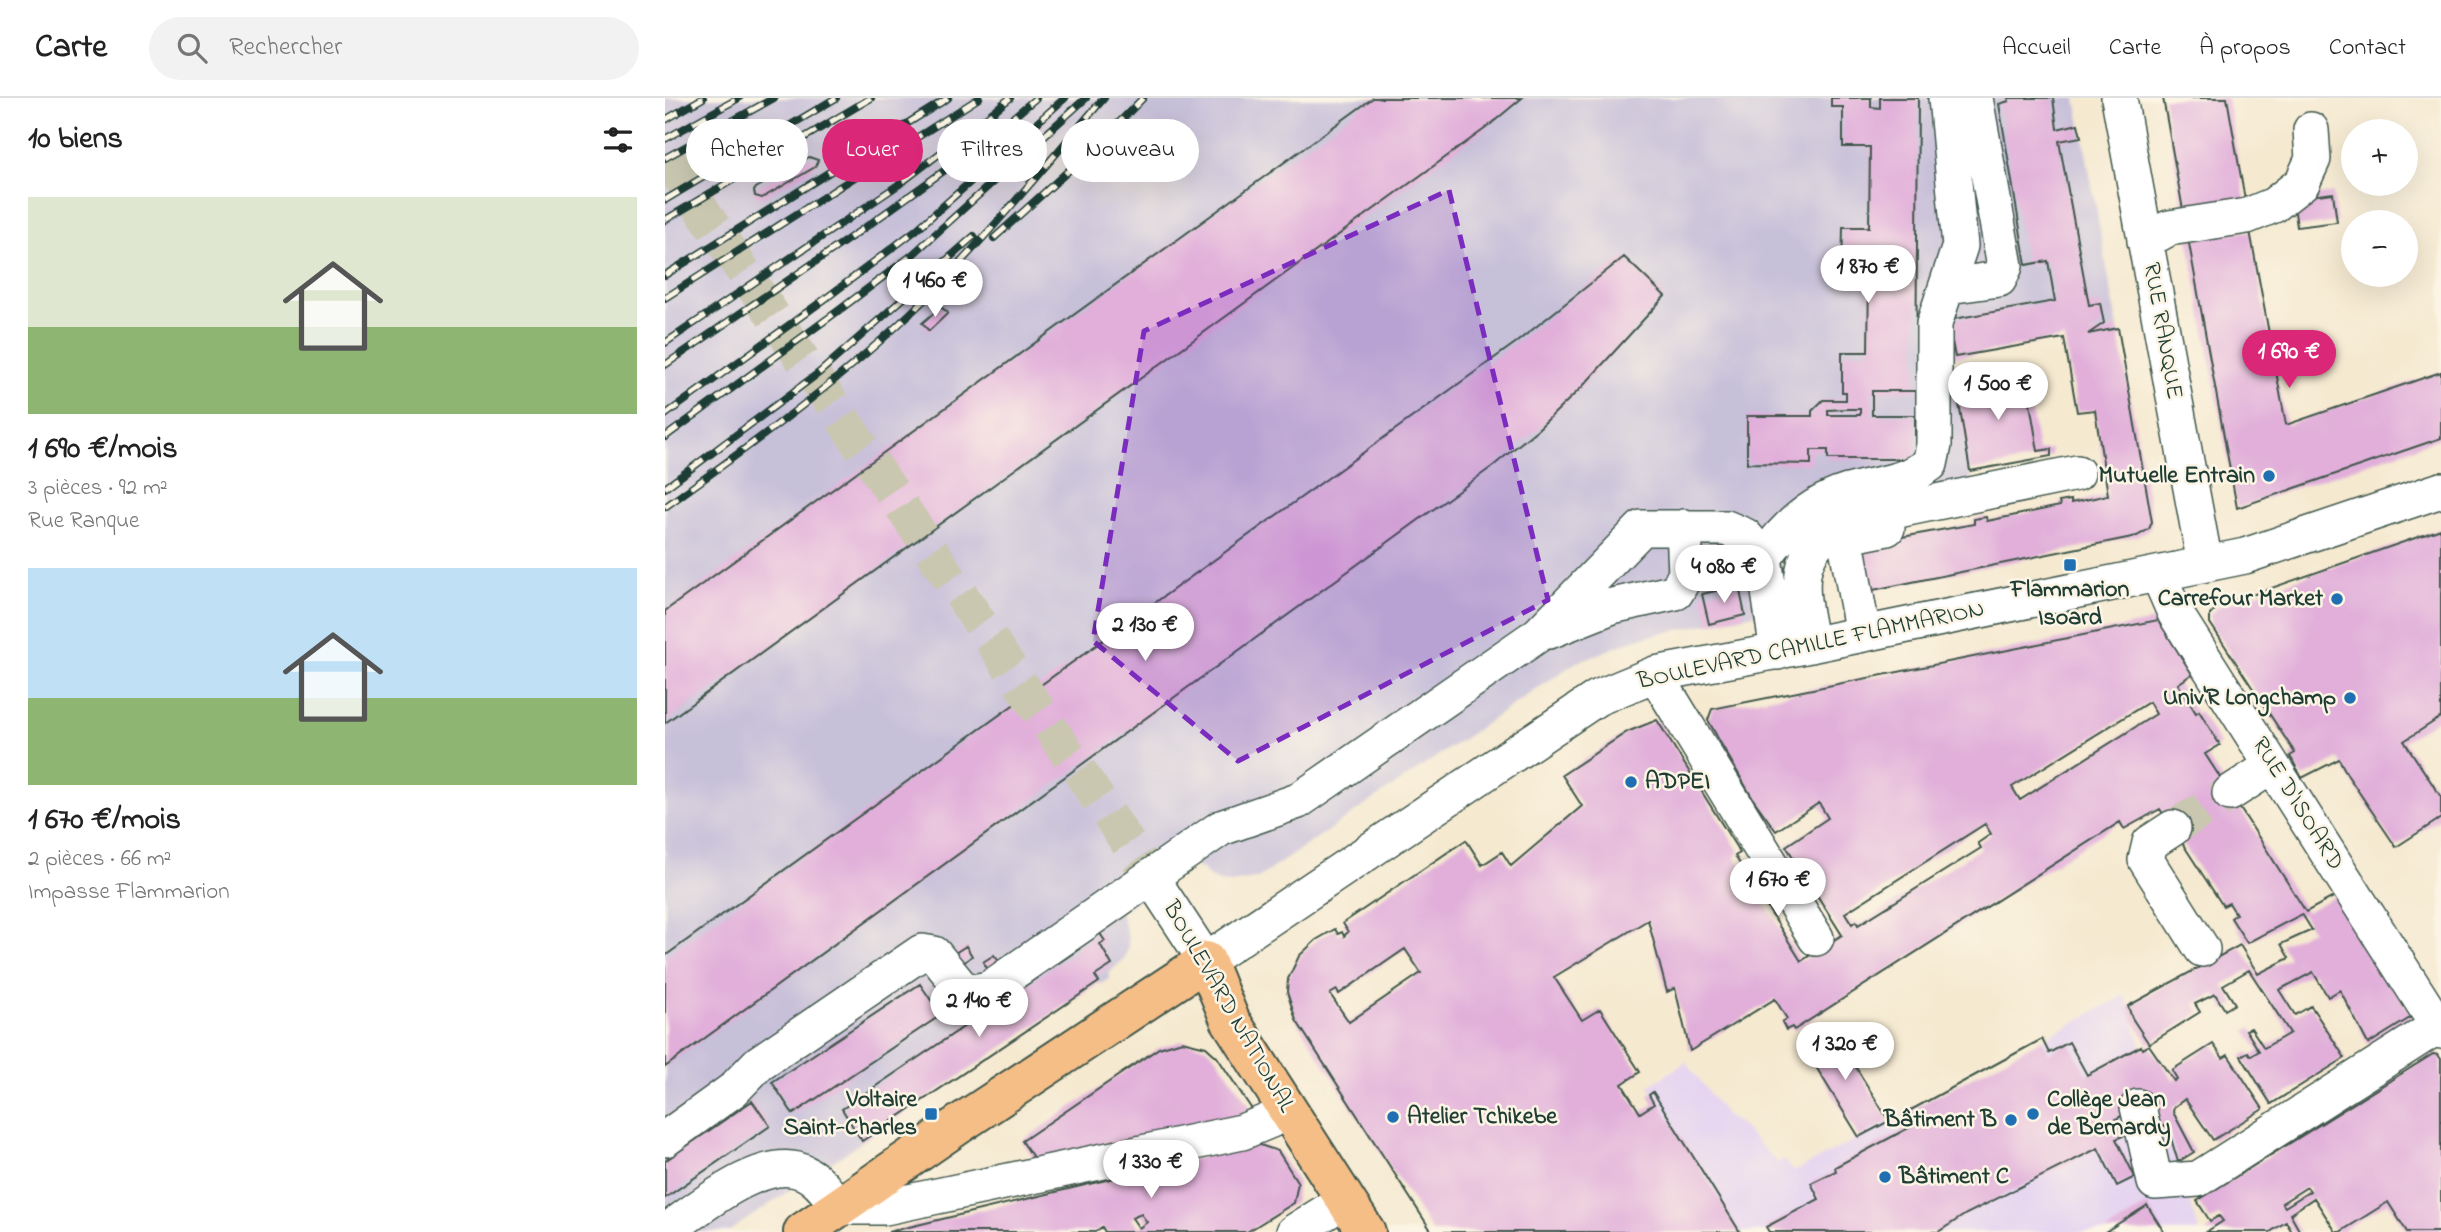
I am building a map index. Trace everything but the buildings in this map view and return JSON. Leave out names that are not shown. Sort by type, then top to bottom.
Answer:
[{"type":"main road","name":"BOULEVARD NATIONAL","points":[[1206,961],[1230,1020],[1366,1232]]},
{"type":"main road","points":[[803,1232],[961,1123],[1206,961]]},
{"type":"street","points":[[1764,558],[1778,537],[1802,514],[1846,493],[1914,475],[1930,464],[1934,445],[1934,324],[1960,246],[1946,98]]},
{"type":"street","points":[[1948,286],[2000,279],[2005,266],[1975,98]]},
{"type":"street","name":"RUE RANQUE","points":[[2119,98],[2205,565]]},
{"type":"street","points":[[2145,241],[2169,228],[2247,216],[2274,205],[2302,183],[2313,159],[2311,130]]},
{"type":"street","points":[[1794,648],[1803,602],[1801,573],[1811,549],[1827,530],[1840,522],[2079,481],[1852,536],[1847,547],[1863,634]]},
{"type":"street","name":"BOULEVARD CAMILLE FLAMMARION","points":[[1206,961],[1597,698],[1655,674],[2245,556],[2441,489]]},
{"type":"street","points":[[1539,634],[1612,606],[1675,592],[1686,574],[1684,527]]},
{"type":"street","points":[[665,1139],[733,1090],[759,1063],[922,952],[934,954],[961,987],[973,992],[989,989],[1221,828],[1298,802],[1539,634],[1642,528],[1726,528],[1745,536],[1764,558],[1794,648]]},
{"type":"street","name":"RUE D'ISOARD","points":[[2158,574],[2175,614],[2440,1027]]},
{"type":"street","points":[[1655,674],[1816,938]]},
{"type":"street","points":[[2230,793],[2272,766]]},
{"type":"street","points":[[2173,828],[2150,843],[2146,860],[2202,949]]},
{"type":"street","name":"BOULEVARD NATIONAL","points":[[1158,888],[1206,961]]},
{"type":"street","points":[[2138,1107],[2155,1182],[2198,1179],[2440,1027]]},
{"type":"street","points":[[665,1232],[738,1184],[769,1170],[786,1168],[802,1171],[818,1180],[839,1208],[885,1208],[1243,1132],[1287,1110]]},
{"type":"street","points":[[1294,1232],[1345,1200]]},
{"type":"highlighted area","points":[[1449,190],[1548,600],[1238,761],[1093,641],[1144,331]]},
{"type":"shaded area","points":[[665,98],[2076,98],[2118,328],[1951,358],[1972,482],[1794,543],[1781,563],[1788,607],[1639,638],[1575,663],[1258,878],[1232,883],[1219,882],[1209,877],[1201,868],[1198,869],[1195,863],[1120,912],[1128,937],[1128,949],[1124,959],[1108,974],[1110,978],[1101,984],[1099,982],[728,1232],[665,1232]]},
{"type":"shaded area","name":"Collège Jean de Bernardy","points":[[2125,995],[2199,1232],[1740,1232],[1649,1086],[1686,1062],[1727,1117],[1738,1123],[1778,1163],[1784,1159],[1794,1172]]},
{"type":"tunnel","points":[[665,155],[1158,888]]},
{"type":"tunnel","points":[[2173,828],[2230,793]]},
{"type":"railway","points":[[665,120],[703,98]]},
{"type":"railway","points":[[665,139],[739,98]]},
{"type":"railway","points":[[665,158],[774,98]]},
{"type":"railway","points":[[665,200],[836,98]]},
{"type":"railway","points":[[665,220],[871,98]]},
{"type":"railway","points":[[665,275],[948,98]]},
{"type":"railway","points":[[665,298],[979,98]]},
{"type":"railway","points":[[665,343],[898,185],[1010,98]]},
{"type":"railway","points":[[665,365],[984,142],[1036,98]]},
{"type":"railway","points":[[665,415],[916,230],[1065,98]]},
{"type":"railway","points":[[665,437],[911,256],[1086,98]]},
{"type":"railway","points":[[665,507],[796,410],[890,333],[967,255],[1104,98]]},
{"type":"railway","points":[[994,238],[1098,144],[1143,98]]},
{"type":"railway","points":[[665,488],[820,372],[974,236]]},
{"type":"place","name":"Mutuelle Entrain","points":[[2269,476]]},
{"type":"place","name":"Flammarion Isoard","points":[[2070,565]]},
{"type":"place","name":"Carrefour Market","points":[[2337,599]]},
{"type":"place","name":"Univ'R Longchamp","points":[[2350,698]]},
{"type":"place","name":"ADPEI","points":[[1631,782]]},
{"type":"place","name":"Voltaire Saint-Charles","points":[[931,1114]]},
{"type":"place","name":"Collège Jean de Bernardy","points":[[2033,1114]]},
{"type":"place","name":"Atelier Tchikebe","points":[[1393,1117]]},
{"type":"place","name":"Bâtiment B","points":[[2011,1120]]},
{"type":"place","name":"Bâtiment C","points":[[1885,1177]]}]
